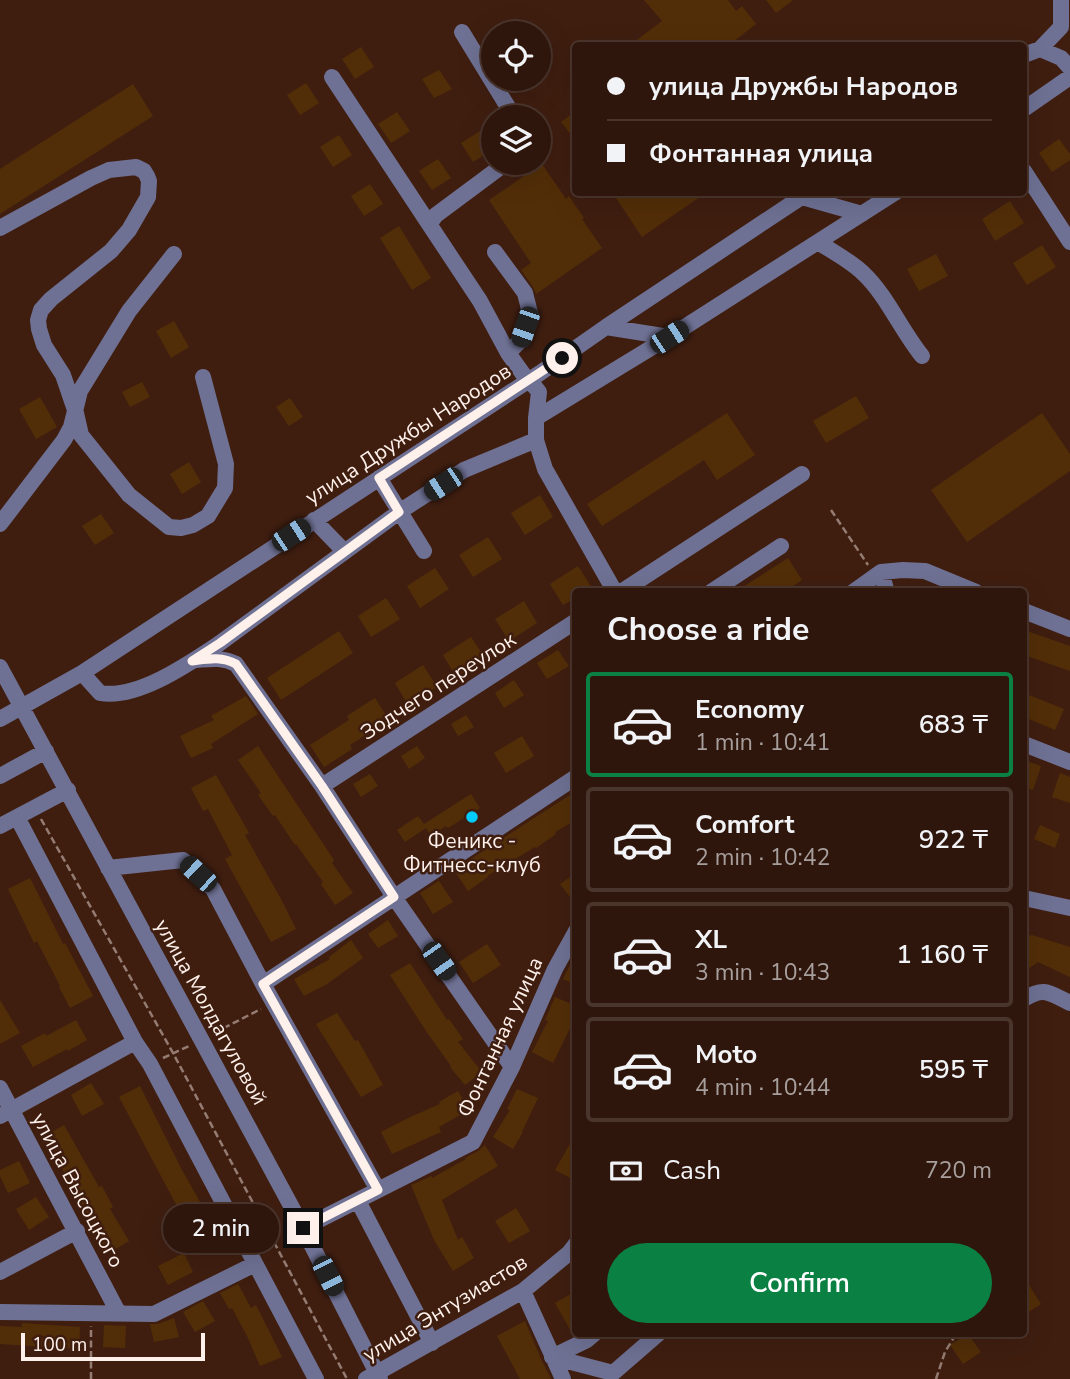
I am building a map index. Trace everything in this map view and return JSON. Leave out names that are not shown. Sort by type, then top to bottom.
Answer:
[{"type":"street","points":[[1027,54],[1040,49],[1061,27],[1061,0]]},
{"type":"street","points":[[463,32],[507,105]]},
{"type":"street","points":[[1040,49],[1061,58],[1070,68]]},
{"type":"street","points":[[332,77],[480,301],[508,353],[539,393],[536,440],[544,468],[613,588]]},
{"type":"street","points":[[1027,107],[1070,77]]},
{"type":"street","points":[[0,228],[109,170],[136,167],[147,176],[148,197],[129,230],[111,251],[51,299],[41,310],[38,329],[44,345],[63,375],[81,435],[129,495],[169,527],[193,525],[208,516],[225,488],[226,464],[203,377]]},
{"type":"street","points":[[429,224],[436,215],[490,175]]},
{"type":"street","points":[[1027,175],[1070,242]]},
{"type":"street","name":"улица Дружбы Народов","points":[[0,719],[82,673],[804,196]]},
{"type":"street","points":[[809,196],[862,214]]},
{"type":"street","points":[[536,418],[669,337],[889,196]]},
{"type":"street","points":[[818,242],[864,273],[922,356]]},
{"type":"street","points":[[495,252],[525,293],[530,313],[521,340],[508,353]]},
{"type":"street","points":[[0,524],[64,440],[76,413],[80,391],[130,310],[174,254]]},
{"type":"street","points":[[606,327],[669,337]]},
{"type":"street","points":[[82,673],[100,693],[119,694],[146,686],[220,643],[399,512],[464,470],[536,440]]},
{"type":"street","points":[[627,588],[802,474]]},
{"type":"street","points":[[379,478],[424,551]]},
{"type":"street","points":[[314,520],[344,551]]},
{"type":"street","points":[[717,588],[781,546]]},
{"type":"street","points":[[859,588],[878,575],[903,570],[925,571],[966,588]]},
{"type":"street","points":[[878,575],[885,588]]},
{"type":"street","points":[[1027,612],[1070,629]]},
{"type":"street","name":"Зодчего переулок","points":[[322,786],[572,624]]},
{"type":"street","points":[[192,661],[218,658],[236,664],[512,1067]]},
{"type":"street","name":"улица Молдагуловой","points":[[0,667],[303,1228],[374,1377]]},
{"type":"street","points":[[1027,745],[1070,762]]},
{"type":"street","points":[[0,776],[46,751]]},
{"type":"street","points":[[263,984],[572,780]]},
{"type":"street","points":[[0,826],[68,790]]},
{"type":"street","points":[[17,817],[316,1379]]},
{"type":"street","points":[[108,868],[183,860],[213,889],[378,1190]]},
{"type":"street","points":[[1027,899],[1070,908]]},
{"type":"street","name":"Фонтанная улица","points":[[303,1228],[473,1142],[512,1067],[555,969],[572,938]]},
{"type":"street","points":[[1027,997],[1037,991],[1048,992],[1070,1003]]},
{"type":"street","points":[[6,1113],[135,1042]]},
{"type":"street","name":"улица Высоцкого","points":[[0,1088],[6,1113],[77,1231],[118,1312]]},
{"type":"street","points":[[358,1201],[432,1343]]},
{"type":"street","points":[[0,1272],[77,1231]]},
{"type":"street","name":"улица Энтузиастов","points":[[374,1377],[523,1291],[572,1249]]},
{"type":"street","points":[[0,1312],[154,1314],[255,1264]]},
{"type":"street","points":[[523,1291],[563,1379]]},
{"type":"street","points":[[552,1357],[590,1337]]},
{"type":"street","points":[[552,1357],[612,1373],[655,1337]]},
{"type":"path","points":[[831,510],[878,575]]},
{"type":"path","points":[[34,807],[173,1053],[346,1379]]},
{"type":"path","points":[[91,1379],[92,1312]]},
{"type":"path","points":[[936,1379],[945,1352],[954,1337]]},
{"type":"building","points":[[644,0],[728,0],[736,11],[742,6],[756,24],[733,42],[634,42],[662,21]]},
{"type":"building","points":[[766,0],[793,0],[776,13]]},
{"type":"building","points":[[361,47],[374,67],[355,79],[342,59]]},
{"type":"building","points":[[439,70],[452,89],[434,98],[422,79]]},
{"type":"building","points":[[306,83],[319,103],[300,115],[287,95]]},
{"type":"building","points":[[133,84],[153,116],[0,214],[0,169]]},
{"type":"building","points":[[397,112],[410,131],[391,143],[378,124]]},
{"type":"building","points":[[572,114],[572,136],[561,122]]},
{"type":"building","points":[[480,131],[481,157],[473,162],[461,143]]},
{"type":"building","points":[[339,135],[352,155],[333,167],[320,147]]},
{"type":"building","points":[[1059,139],[1070,154],[1070,160],[1052,172],[1039,153]]},
{"type":"building","points":[[438,159],[451,178],[432,190],[419,171]]},
{"type":"building","points":[[526,175],[550,175],[566,199],[569,196],[602,248],[536,294],[521,270],[531,263],[489,200]]},
{"type":"building","points":[[370,184],[383,204],[364,216],[351,196]]},
{"type":"building","points":[[615,196],[701,196],[642,237]]},
{"type":"building","points":[[1010,201],[1024,223],[995,241],[982,219]]},
{"type":"building","points":[[399,226],[431,278],[412,290],[380,238]]},
{"type":"building","points":[[1042,245],[1056,267],[1027,285],[1013,263]]},
{"type":"building","points":[[936,254],[948,276],[919,291],[907,269]]},
{"type":"building","points":[[174,321],[189,347],[171,358],[156,331]]},
{"type":"building","points":[[142,382],[150,397],[130,407],[122,392]]},
{"type":"building","points":[[856,396],[869,418],[826,443],[813,421]]},
{"type":"building","points":[[40,397],[57,427],[36,439],[19,409]]},
{"type":"building","points":[[290,398],[303,417],[289,426],[276,407]]},
{"type":"building","points":[[727,413],[755,455],[717,480],[704,460],[602,526],[587,504]]},
{"type":"building","points":[[1042,413],[1070,454],[1070,471],[967,542],[931,490]]},
{"type":"building","points":[[189,462],[201,482],[182,494],[170,474]]},
{"type":"building","points":[[540,495],[553,517],[525,535],[511,513]]},
{"type":"building","points":[[101,514],[114,533],[95,545],[82,526]]},
{"type":"building","points":[[488,537],[502,559],[473,577],[459,555]]},
{"type":"building","points":[[788,558],[802,580],[790,588],[741,588]]},
{"type":"building","points":[[578,566],[592,588],[572,588],[572,600],[563,605],[550,584]]},
{"type":"building","points":[[435,568],[449,589],[420,608],[407,586]]},
{"type":"building","points":[[386,598],[400,619],[371,637],[358,616]]},
{"type":"building","points":[[524,601],[537,623],[509,641],[495,619]]},
{"type":"building","points":[[339,631],[353,653],[281,700],[267,678]]},
{"type":"building","points":[[1027,631],[1070,646],[1070,671],[1027,656]]},
{"type":"building","points":[[471,637],[485,658],[456,677],[443,655]]},
{"type":"building","points":[[558,650],[569,666],[547,679],[537,663]]},
{"type":"building","points":[[423,665],[437,687],[408,705],[395,683]]},
{"type":"building","points":[[514,680],[524,695],[504,708],[495,693]]},
{"type":"building","points":[[1027,694],[1064,709],[1055,730],[1027,718]]},
{"type":"building","points":[[246,696],[258,714],[211,744],[213,748],[191,758],[180,736],[214,720],[211,716]]},
{"type":"building","points":[[375,698],[389,720],[350,745],[352,749],[324,767],[310,745],[349,720],[347,716]]},
{"type":"building","points":[[466,715],[474,727],[458,736],[451,724]]},
{"type":"building","points":[[522,736],[534,756],[506,773],[494,753]]},
{"type":"building","points":[[258,746],[353,893],[335,905],[321,884],[323,882],[258,795],[261,793],[238,760]]},
{"type":"building","points":[[417,746],[425,758],[409,769],[401,756]]},
{"type":"building","points":[[1027,761],[1041,766],[1033,790],[1027,788]]},
{"type":"building","points":[[1060,773],[1070,777],[1070,803],[1052,797]]},
{"type":"building","points":[[370,774],[378,786],[361,797],[353,784]]},
{"type":"building","points":[[216,775],[249,833],[245,835],[296,929],[271,942],[225,859],[232,855],[208,809],[203,811],[191,788]]},
{"type":"building","points":[[471,794],[480,808],[448,828],[446,826],[431,836],[426,828],[405,842],[397,830],[418,816],[424,824]]},
{"type":"building","points":[[572,794],[572,822],[536,848],[487,876],[468,891],[454,870]]},
{"type":"building","points":[[1040,825],[1060,834],[1055,848],[1034,839]]},
{"type":"building","points":[[572,876],[572,900],[560,884]]},
{"type":"building","points":[[30,878],[93,996],[70,1008],[8,889]]},
{"type":"building","points":[[439,881],[453,902],[433,914],[420,893]]},
{"type":"building","points":[[388,920],[398,936],[378,948],[368,934]]},
{"type":"building","points":[[1032,935],[1070,947],[1070,977],[1038,962],[1027,970],[1027,936]]},
{"type":"building","points":[[351,940],[363,958],[327,984],[304,996],[294,979],[330,959],[329,957]]},
{"type":"building","points":[[487,944],[501,965],[473,983],[459,962]]},
{"type":"building","points":[[572,961],[572,983],[563,979]]},
{"type":"building","points":[[410,963],[447,1020],[449,1019],[463,1039],[458,1042],[482,1072],[465,1085],[450,1067],[390,975]]},
{"type":"building","points":[[555,997],[572,1004],[572,1024],[553,1063],[532,1052],[548,1021],[545,1020]]},
{"type":"building","points":[[0,1000],[20,1033],[0,1044]]},
{"type":"building","points":[[337,1013],[355,1041],[358,1040],[383,1085],[361,1097],[316,1024]]},
{"type":"building","points":[[76,1020],[87,1040],[33,1067],[21,1046]]},
{"type":"building","points":[[91,1083],[104,1104],[82,1116],[71,1095]]},
{"type":"building","points":[[140,1086],[217,1232],[197,1244],[119,1097]]},
{"type":"building","points":[[517,1089],[538,1098],[513,1149],[493,1137],[510,1110],[507,1109]]},
{"type":"building","points":[[458,1091],[469,1110],[439,1127],[441,1132],[392,1154],[381,1132],[440,1104],[439,1102]]},
{"type":"building","points":[[64,1125],[99,1187],[102,1186],[113,1207],[110,1209],[129,1241],[107,1254],[43,1137]]},
{"type":"building","points":[[572,1140],[572,1179],[555,1170]]},
{"type":"building","points":[[485,1145],[498,1166],[442,1200],[458,1240],[462,1237],[474,1258],[453,1271],[434,1240],[411,1185],[432,1178]]},
{"type":"building","points":[[19,1161],[30,1183],[8,1193],[0,1170]]},
{"type":"building","points":[[36,1197],[49,1217],[29,1230],[16,1209]]},
{"type":"building","points":[[516,1208],[530,1231],[509,1243],[495,1221]]},
{"type":"building","points":[[184,1253],[193,1272],[168,1285],[158,1266]]},
{"type":"building","points":[[1027,1282],[1041,1304],[1027,1313]]},
{"type":"building","points":[[238,1284],[251,1308],[256,1305],[282,1357],[260,1366],[232,1308],[229,1309],[220,1293]]},
{"type":"building","points":[[572,1293],[572,1333],[555,1303]]},
{"type":"building","points":[[203,1301],[215,1321],[195,1332],[183,1312]]},
{"type":"building","points":[[174,1318],[179,1337],[154,1342],[150,1324]]},
{"type":"building","points":[[525,1321],[551,1379],[520,1379],[497,1336]]},
{"type":"building","points":[[22,1323],[80,1327],[79,1349],[0,1344],[0,1326],[22,1327]]},
{"type":"building","points":[[104,1325],[126,1326],[125,1348],[103,1347]]},
{"type":"building","points":[[963,1337],[970,1337],[981,1352],[963,1364],[950,1345]]},
{"type":"place","name":"Феникс - Фитнесс-клуб","points":[[472,817]]},
{"type":"route","points":[[303,1228],[378,1190],[263,984],[394,897],[322,786],[236,664],[218,658],[192,661],[399,512],[379,478],[562,358]]}]
